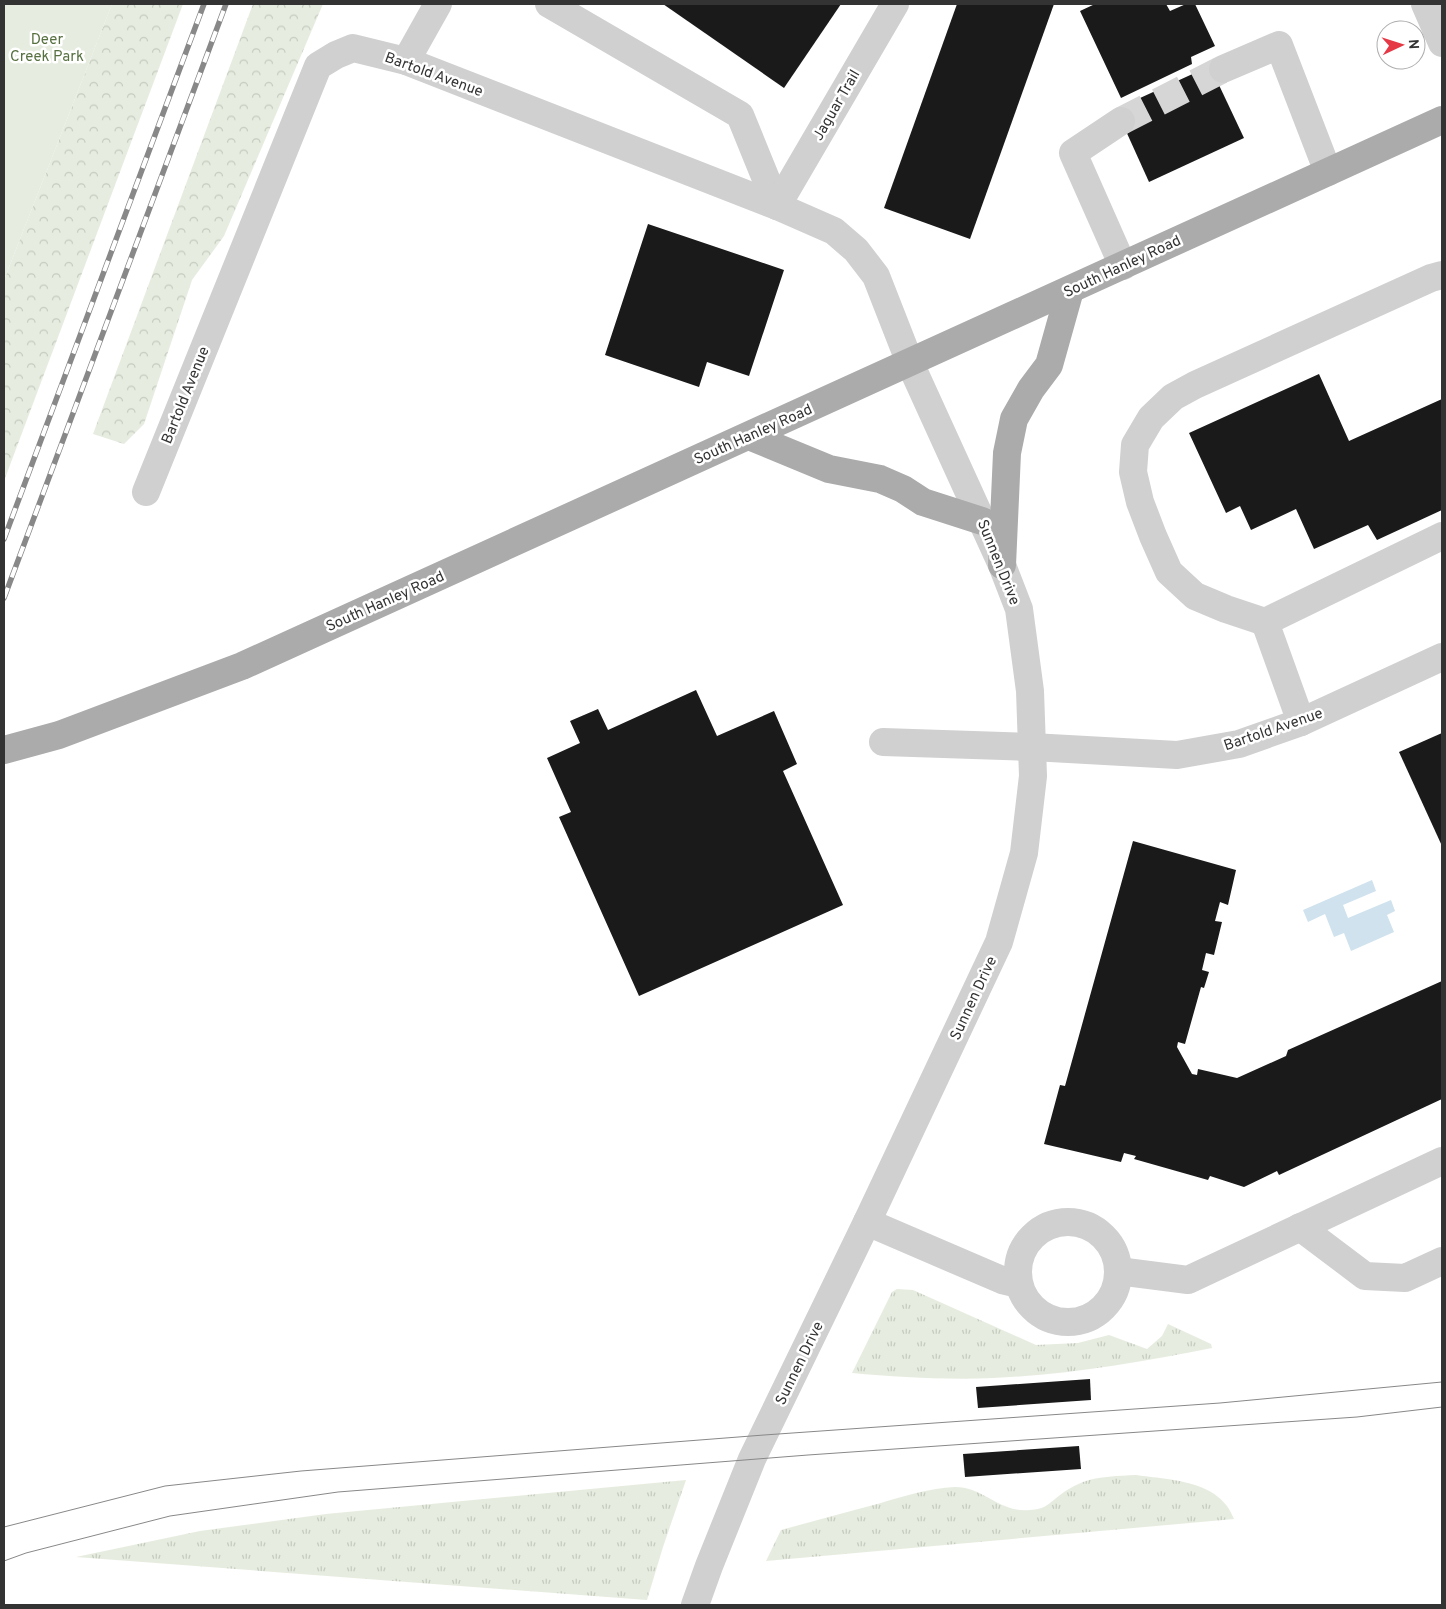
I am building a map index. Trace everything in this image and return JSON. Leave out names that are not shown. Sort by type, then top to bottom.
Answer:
[{"type":"main road","name":"South Hanley Road","points":[[4,750],[59,735],[242,666],[1442,120]]},
{"type":"main road","points":[[1002,565],[1007,453],[1014,419],[1031,389],[1050,365],[1070,290]]},
{"type":"main road","points":[[749,436],[829,469],[880,479],[903,489],[923,502],[982,521]]},
{"type":"street","points":[[406,61],[438,4]]},
{"type":"street","points":[[549,4],[740,115],[777,206]]},
{"type":"street","name":"Jaguar Trail","points":[[777,206],[895,4]]},
{"type":"street","points":[[1425,4],[1442,43]]},
{"type":"street","points":[[1223,69],[1279,45],[1328,172]]},
{"type":"street","name":"Bartold Avenue","points":[[146,492],[318,66],[336,54],[353,48],[406,61],[777,206],[834,231],[856,250],[876,276],[910,363]]},
{"type":"street","points":[[1120,121],[1073,154],[1123,266]]},
{"type":"street","points":[[1442,275],[1404,290],[1195,385],[1173,397],[1151,418],[1135,444],[1134,472],[1140,502],[1169,572],[1195,596],[1265,622],[1442,536]]},
{"type":"street","name":"Sunnen Drive","points":[[695,1605],[752,1459],[867,1222],[999,942],[1024,853],[1033,776],[1030,691],[1019,609],[1002,565],[910,363]]},
{"type":"street","points":[[1265,622],[1301,722]]},
{"type":"street","name":"Bartold Avenue","points":[[884,742],[1032,747],[1176,755],[1239,744],[1301,722],[1442,657]]},
{"type":"street","points":[[1118,1271],[1188,1280],[1442,1161]]},
{"type":"street","points":[[867,1222],[1002,1280],[1019,1284]]},
{"type":"street","points":[[1061,1222],[1078,1223],[1093,1229],[1106,1240],[1114,1255],[1118,1271],[1116,1288],[1108,1303],[1096,1314],[1081,1320],[1066,1322],[1050,1319],[1036,1311],[1026,1299],[1019,1284],[1018,1268],[1022,1252],[1032,1237],[1045,1227],[1061,1222]]},
{"type":"street","points":[[1300,1227],[1365,1276],[1406,1278],[1442,1262]]},
{"type":"green space","name":"Deer Creek Park","points":[[4,4],[112,4],[4,280]]},
{"type":"green space","points":[[112,4],[183,4],[4,481],[4,280]]},
{"type":"green space","points":[[253,4],[323,4],[224,236],[192,280],[144,424],[124,444],[93,434]]},
{"type":"green space","points":[[897,1289],[913,1290],[1036,1345],[1078,1343],[1109,1335],[1147,1349],[1162,1336],[1168,1324],[1211,1344],[1212,1348],[1103,1367],[1021,1376],[975,1379],[852,1373],[892,1292]]},
{"type":"green space","points":[[1136,1475],[1178,1481],[1206,1489],[1218,1496],[1227,1506],[1234,1519],[766,1561],[781,1530],[917,1493],[955,1487],[965,1488],[1009,1508],[1030,1510],[1043,1507],[1065,1491],[1089,1480],[1102,1477]]},
{"type":"green space","points":[[686,1480],[647,1600],[76,1557],[200,1531],[326,1514]]},
{"type":"water","points":[[1372,880],[1376,891],[1343,905],[1348,918],[1391,900],[1395,911],[1387,915],[1394,932],[1351,951],[1344,933],[1334,937],[1325,914],[1308,922],[1303,910]]},
{"type":"building","points":[[663,4],[841,4],[784,88]]},
{"type":"building","points":[[957,4],[1054,4],[970,239],[884,208]]},
{"type":"building","points":[[1095,4],[1166,4],[1170,11],[1186,4],[1195,4],[1215,46],[1191,57],[1192,64],[1121,98],[1080,11]]},
{"type":"building","points":[[1210,66],[1244,138],[1149,182],[1116,109]]},
{"type":"building","points":[[648,224],[784,270],[749,376],[707,362],[699,387],[605,355]]},
{"type":"building","points":[[1319,374],[1349,441],[1442,399],[1442,510],[1377,540],[1368,525],[1314,549],[1296,509],[1251,530],[1240,506],[1226,513],[1189,433]]},
{"type":"building","points":[[696,690],[717,736],[774,711],[797,764],[783,771],[843,905],[639,996],[559,817],[571,812],[547,758],[580,743],[570,721],[598,709],[608,730]]},
{"type":"building","points":[[1442,733],[1442,846],[1399,752]]},
{"type":"building","points":[[1133,841],[1236,870],[1228,905],[1220,902],[1215,921],[1222,922],[1214,955],[1206,953],[1202,970],[1209,972],[1204,988],[1201,987],[1185,1044],[1178,1042],[1177,1047],[1192,1074],[1197,1075],[1198,1069],[1237,1078],[1286,1056],[1288,1050],[1442,981],[1442,1099],[1279,1175],[1277,1171],[1244,1187],[1210,1176],[1208,1180],[1134,1159],[1136,1156],[1124,1153],[1121,1162],[1044,1144],[1060,1085],[1065,1086]]},
{"type":"building","points":[[1090,1379],[1091,1400],[978,1408],[976,1387]]},
{"type":"building","points":[[1079,1446],[1081,1469],[965,1477],[963,1454]]},
{"type":"tunnel","points":[[1121,121],[1223,69]]},
{"type":"tram line","points":[[4,1527],[165,1486],[301,1471],[764,1435],[1220,1403],[1442,1382]]},
{"type":"tram line","points":[[4,1561],[26,1553],[170,1516],[338,1492],[808,1455],[1357,1417],[1442,1407]]},
{"type":"railway","points":[[4,539],[204,4]]},
{"type":"railway","points":[[4,598],[226,4]]}]
